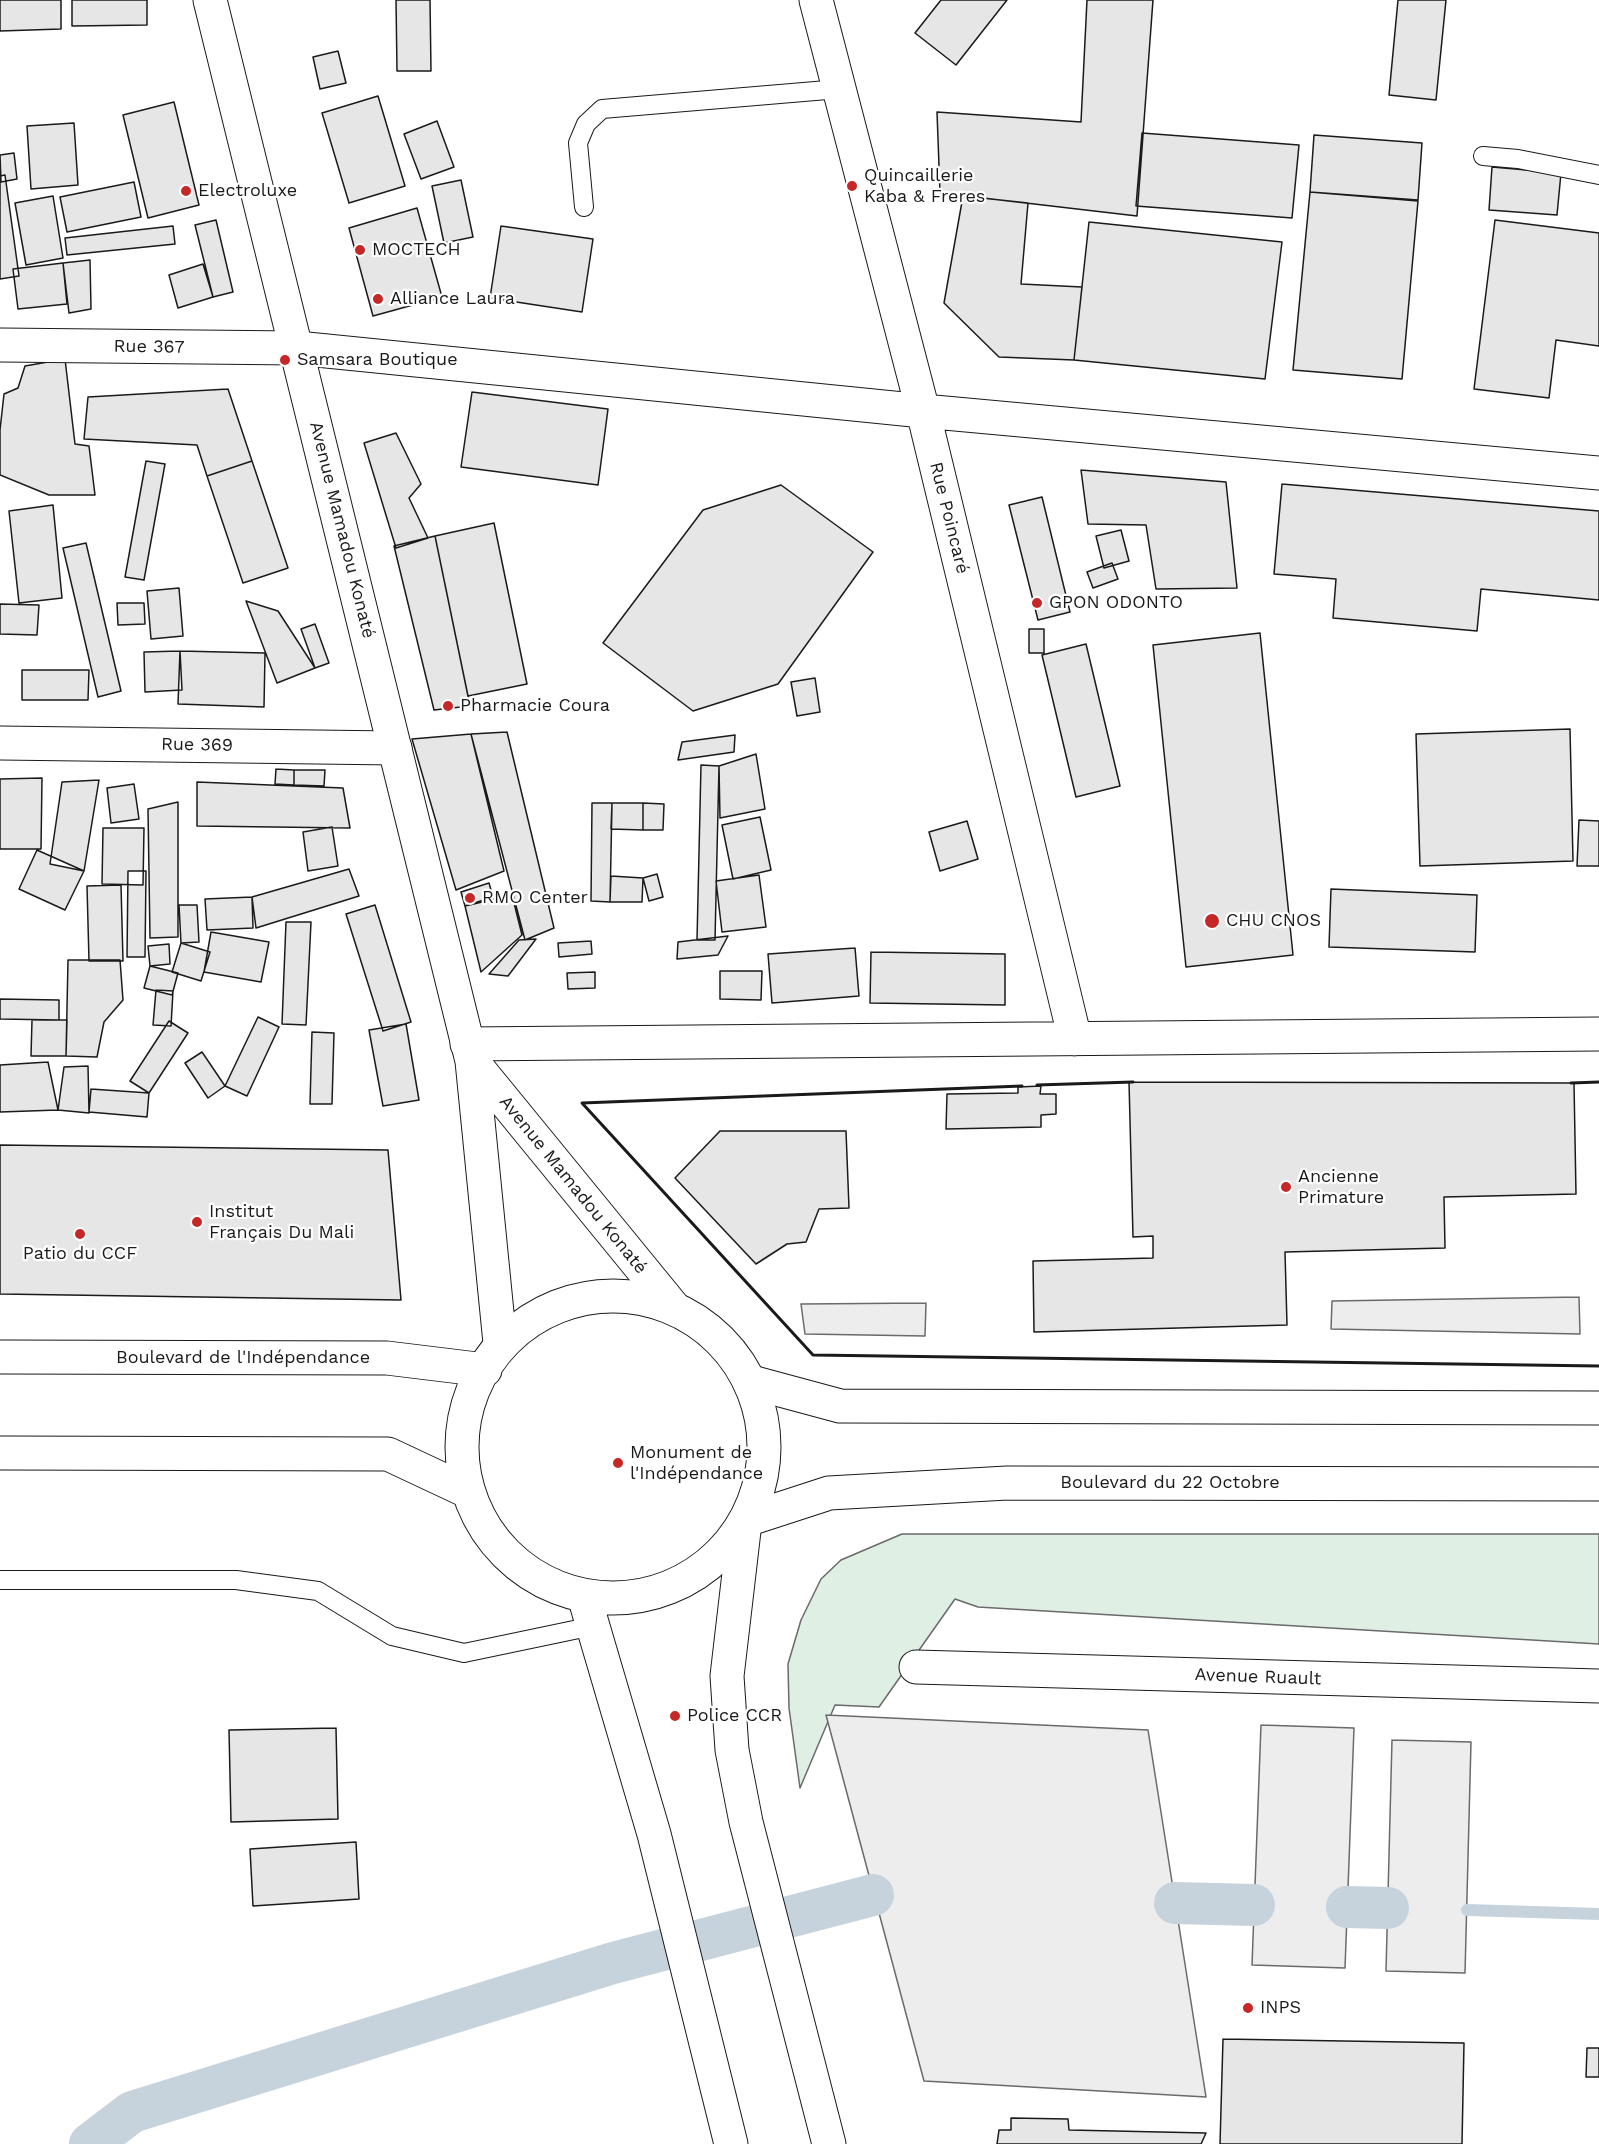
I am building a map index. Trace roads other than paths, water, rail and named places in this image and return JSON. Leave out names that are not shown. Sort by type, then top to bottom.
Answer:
[{"type":"main road","name":"Avenue Mamadou Konaté","points":[[210,0],[470,1052],[492,1357]]},
{"type":"main road","name":"Rue Poincaré","points":[[816,0],[923,411],[1075,1039]]},
{"type":"main road","name":"Rue 367","points":[[0,345],[297,348],[923,411],[1599,473]]},
{"type":"main road","name":"Rue 369","points":[[0,743],[394,748]]},
{"type":"main road","points":[[470,1052],[1075,1039],[1599,1034]]},
{"type":"main road","name":"Avenue Mamadou Konaté","points":[[470,1052],[674,1308]]},
{"type":"main road","points":[[731,2144],[654,1834],[589,1611],[512,1561],[486,1529],[469,1492],[462,1451],[468,1409],[492,1357],[540,1309],[592,1297],[639,1298],[674,1308],[705,1326],[731,1351],[751,1382],[762,1416],[765,1452],[759,1487],[746,1520],[727,1676],[732,1750],[746,1822],[829,2144]]},
{"type":"main road","name":"Boulevard de l'Indépendance","points":[[0,1358],[492,1357]]},
{"type":"main road","points":[[751,1382],[840,1406],[1599,1408]]},
{"type":"main road","points":[[0,1453],[388,1454],[469,1492]]},
{"type":"main road","name":"Boulevard du 22 Octobre","points":[[746,1520],[829,1494],[1006,1483],[1599,1484]]},
{"type":"main road","points":[[589,1611],[678,1585],[717,1558],[746,1520]]},
{"type":"main road","name":"Avenue Ruault","points":[[916,1667],[1599,1686]]},
{"type":"lane","points":[[584,207],[579,143],[586,124],[602,109],[839,90]]},
{"type":"lane","points":[[1483,156],[1518,159],[1599,175]]},
{"type":"lane","points":[[0,1580],[236,1580],[318,1591],[392,1636],[464,1653],[589,1611]]},
{"type":"waterway","points":[[90,2144],[132,2112],[613,1963],[873,1895]]},
{"type":"waterway","points":[[1175,1903],[1254,1905]]},
{"type":"waterway","points":[[1347,1907],[1388,1908]]},
{"type":"waterway","points":[[1467,1910],[1599,1914]]},
{"type":"place","name":"Quincaillerie Kaba & Freres","points":[[852,186]]},
{"type":"place","name":"Electroluxe","points":[[186,191]]},
{"type":"place","name":"MOCTECH","points":[[360,250]]},
{"type":"place","name":"Alliance Laura","points":[[378,299]]},
{"type":"place","name":"Samsara Boutique","points":[[285,360]]},
{"type":"place","name":"GPON ODONTO","points":[[1037,603]]},
{"type":"place","name":"Pharmacie Coura","points":[[448,706]]},
{"type":"place","name":"RMO Center","points":[[470,898]]},
{"type":"place","name":"CHU CNOS","points":[[1212,921]]},
{"type":"place","name":"Ancienne Primature","points":[[1286,1187]]},
{"type":"place","name":"Institut Français Du Mali","points":[[197,1222]]},
{"type":"place","name":"Patio du CCF","points":[[80,1234]]},
{"type":"place","name":"Monument de l'Indépendance","points":[[618,1463]]},
{"type":"place","name":"Police CCR","points":[[675,1716]]},
{"type":"place","name":"INPS","points":[[1248,2008]]}]
